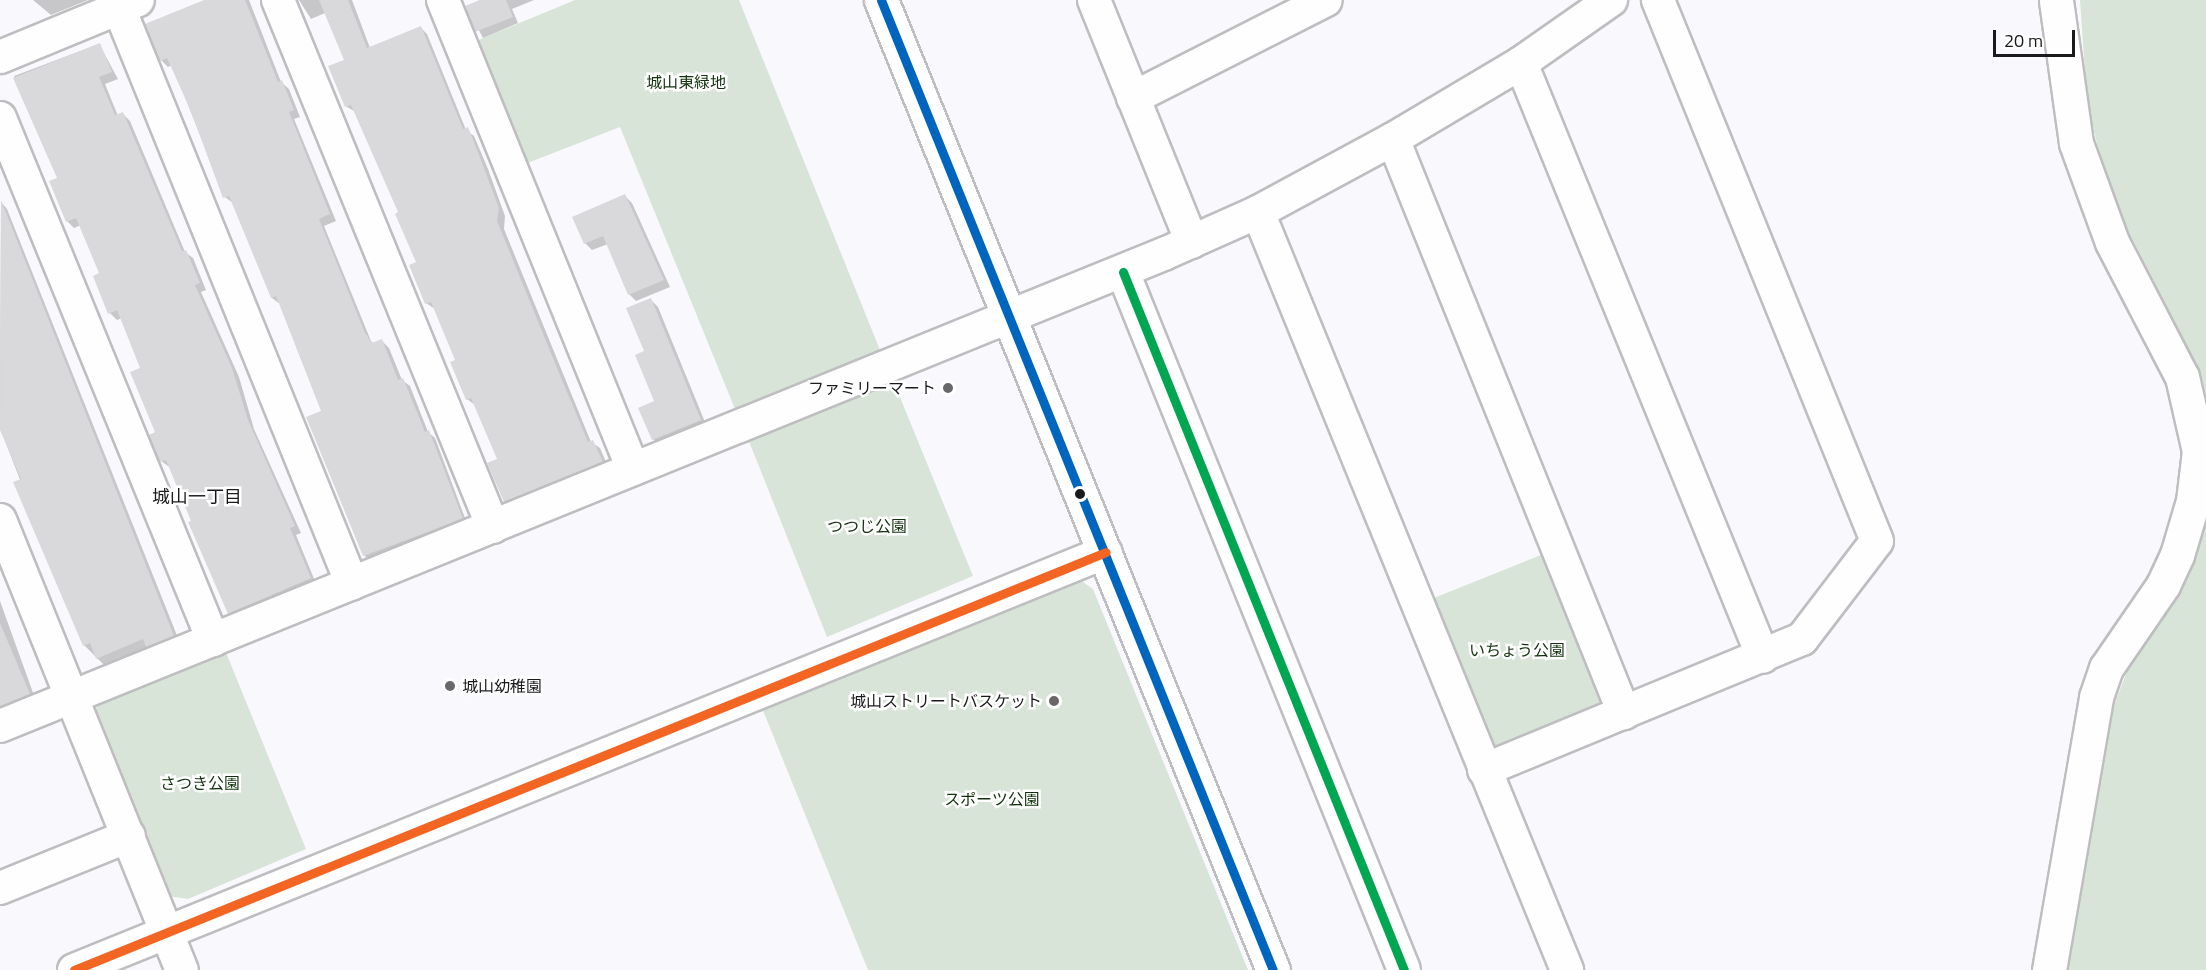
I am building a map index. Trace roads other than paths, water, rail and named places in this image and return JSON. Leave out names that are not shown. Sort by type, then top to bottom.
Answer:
[{"type":"street","points":[[278,0],[493,527]]},
{"type":"street","points":[[443,0],[633,469]]},
{"type":"street","points":[[881,0],[1273,970]]},
{"type":"street","points":[[1094,0],[1192,242]]},
{"type":"street","points":[[1133,98],[1326,0]]},
{"type":"street","points":[[0,726],[1192,242],[1258,212],[1393,139],[1521,63],[1611,0]]},
{"type":"street","points":[[1484,770],[1802,639],[1877,541],[1658,0]]},
{"type":"street","points":[[2049,970],[2096,697],[2106,668],[2163,585],[2176,555],[2193,501],[2199,451],[2182,377],[2112,242],[2076,143],[2056,0]]},
{"type":"street","points":[[0,57],[129,4],[352,584]]},
{"type":"street","points":[[1521,63],[1763,657]]},
{"type":"street","points":[[0,118],[213,640]]},
{"type":"street","points":[[1393,139],[1624,713]]},
{"type":"street","points":[[1258,212],[1567,970]]},
{"type":"street","points":[[1122,272],[1404,970]]},
{"type":"street","points":[[0,520],[182,970]]},
{"type":"street","points":[[74,970],[1106,552]]},
{"type":"street","points":[[0,888],[129,836]]},
{"type":"place","name":"ファミリーマート","points":[[948,388]]},
{"type":"place","name":"城山幼稚園","points":[[450,686]]},
{"type":"place","name":"城山ストリートバスケット","points":[[1054,701]]},
{"type":"district","name":"城山一丁目","points":[[197,497]]},
{"type":"park label","name":"城山東緑地","points":[[686,82]]},
{"type":"park label","name":"つつじ公園","points":[[867,526]]},
{"type":"park label","name":"いちょう公園","points":[[1517,650]]},
{"type":"park label","name":"さつき公園","points":[[200,783]]},
{"type":"park label","name":"スポーツ公園","points":[[992,799]]}]
